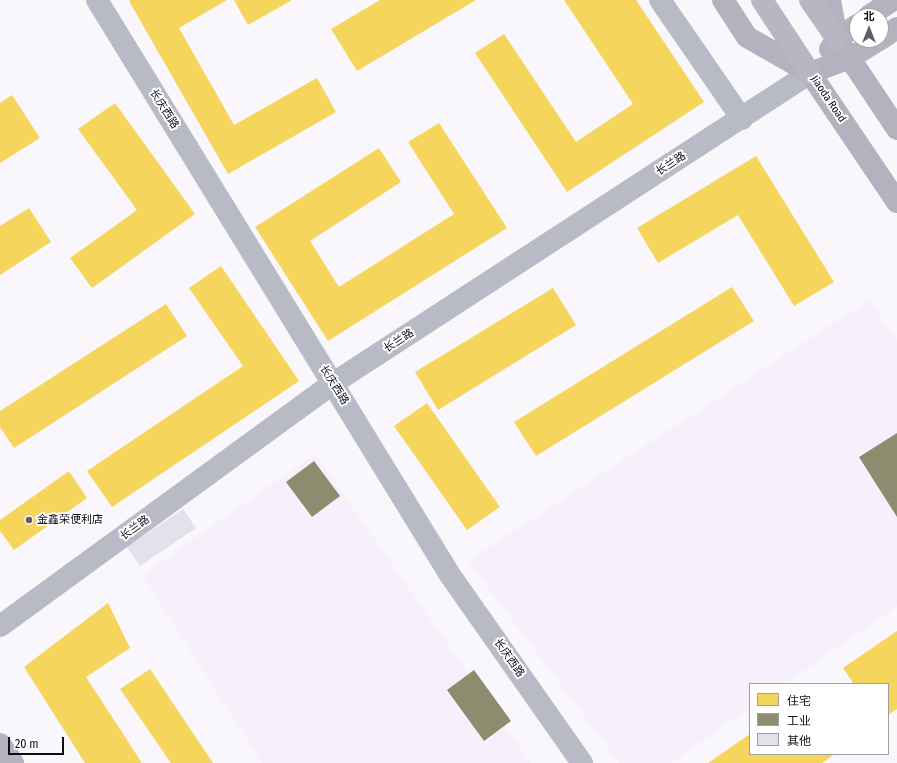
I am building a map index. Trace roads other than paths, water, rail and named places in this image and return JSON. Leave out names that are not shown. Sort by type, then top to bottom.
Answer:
[{"type":"highway","points":[[762,0],[810,73]]},
{"type":"highway","points":[[810,0],[837,39]]},
{"type":"main road","name":"Jiaoda Road","points":[[723,0],[747,36],[810,73],[897,202]]},
{"type":"main road","points":[[830,0],[837,39],[897,129]]},
{"type":"main road","points":[[880,8],[892,0]]},
{"type":"main road","points":[[810,73],[837,39],[849,31]]},
{"type":"main road","points":[[810,73],[850,58],[866,48]]},
{"type":"main road","points":[[0,744],[13,763]]},
{"type":"street","name":"长庆西路","points":[[97,0],[450,575],[582,763]]},
{"type":"street","points":[[660,0],[742,118]]},
{"type":"street","name":"长兰路","points":[[0,626],[332,384],[810,73]]},
{"type":"place","name":"金鑫荣便利店","points":[[29,520]]}]
